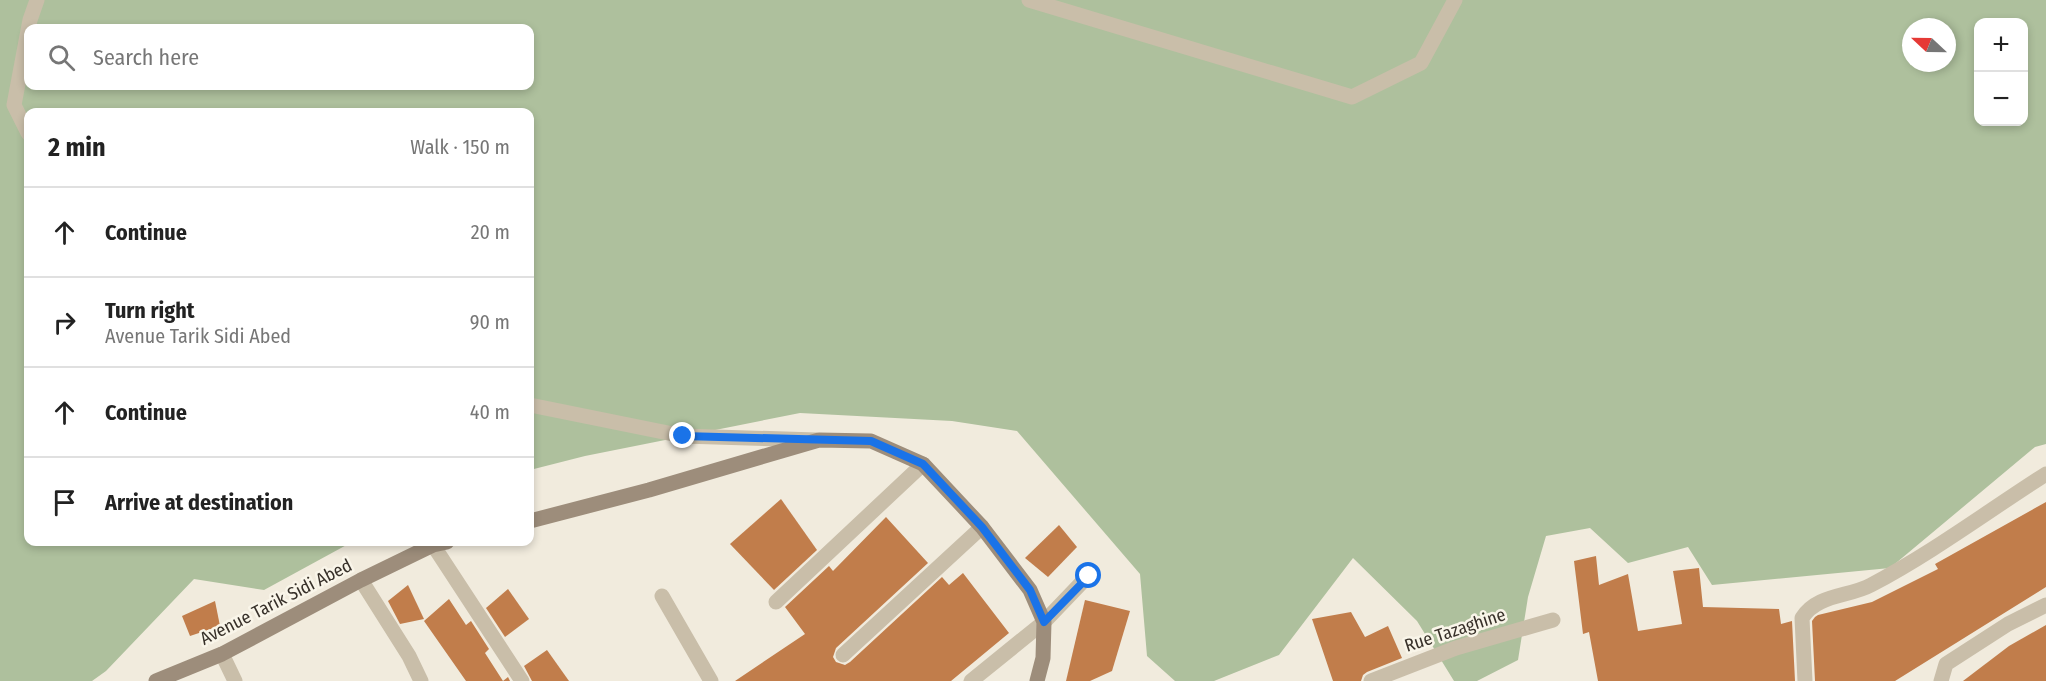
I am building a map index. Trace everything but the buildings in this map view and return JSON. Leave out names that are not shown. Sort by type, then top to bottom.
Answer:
[{"type":"street","points":[[29,24],[37,0]]},
{"type":"street","points":[[1029,0],[1352,97],[1420,63],[1455,0]]},
{"type":"street","points":[[24,52],[14,105],[24,125]]},
{"type":"street","points":[[534,406],[683,436],[871,441],[923,464],[982,527],[1030,590],[1044,622],[1043,658],[1037,681]]},
{"type":"street","points":[[534,520],[649,490],[819,440]]},
{"type":"street","points":[[776,602],[923,464]]},
{"type":"street","points":[[1805,681],[1802,618],[1806,612],[1818,602],[1869,586],[2046,474]]},
{"type":"street","points":[[843,655],[982,527]]},
{"type":"street","name":"Avenue Tarik Sidi Abed","points":[[156,681],[222,654],[361,580],[434,546]]},
{"type":"street","points":[[442,546],[522,681]]},
{"type":"street","points":[[971,681],[1044,622],[1089,576]]},
{"type":"street","points":[[361,580],[409,656],[421,681]]},
{"type":"street","points":[[662,596],[711,681]]},
{"type":"street","points":[[1941,681],[1946,664],[2008,624],[2046,605]]},
{"type":"street","name":"Rue Tazaghine","points":[[1371,681],[1456,648],[1553,620]]},
{"type":"street","points":[[222,654],[235,681]]},
{"type":"green space","points":[[0,0],[2046,0],[2046,444],[2035,447],[1890,568],[1712,585],[1688,547],[1628,563],[1590,528],[1546,536],[1528,597],[1518,660],[1477,681],[1454,681],[1417,621],[1353,558],[1279,655],[1214,681],[1175,681],[1147,656],[1140,574],[1017,431],[952,421],[800,413],[585,456],[534,469],[534,108],[24,108],[24,546],[345,546],[264,590],[194,579],[106,671],[92,681],[0,681]]},
{"type":"route","points":[[683,436],[871,441],[923,464],[982,527],[1030,590],[1044,622],[1089,576]]}]
